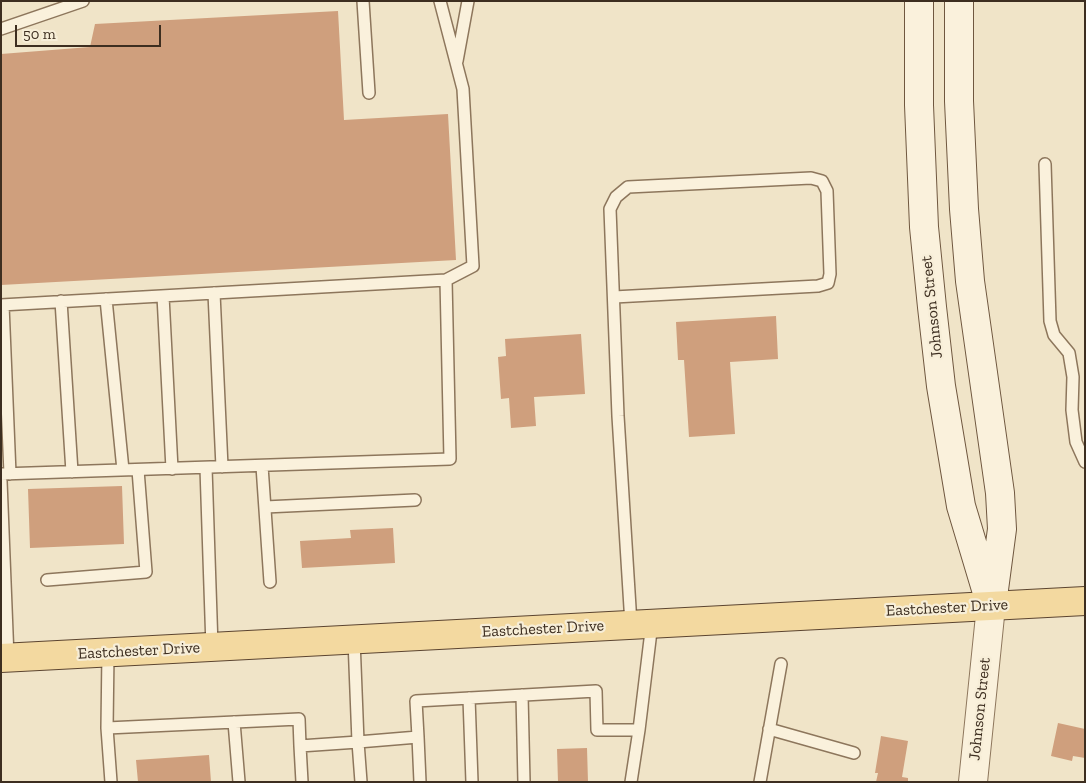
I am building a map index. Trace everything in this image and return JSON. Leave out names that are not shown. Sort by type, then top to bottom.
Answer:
[{"type":"main road","name":"Johnson Street","points":[[919,1],[919,114],[924,227],[941,386],[961,506],[991,606]]},
{"type":"main road","name":"Johnson Street","points":[[959,1],[959,101],[964,210],[970,281],[1000,493],[1002,529],[991,606],[973,782]]},
{"type":"main road","name":"Eastchester Drive","points":[[5,658],[1085,601]]},
{"type":"lane","points":[[1,29],[83,1]]},
{"type":"lane","points":[[363,1],[369,93]]},
{"type":"lane","points":[[5,658],[2,305],[446,280],[473,266],[463,89],[440,1]]},
{"type":"lane","points":[[456,64],[468,1]]},
{"type":"lane","points":[[1045,164],[1050,321],[1054,335],[1069,353],[1073,377],[1072,410],[1076,442],[1085,462]]},
{"type":"lane","points":[[614,297],[818,286],[828,283],[830,274],[827,191],[822,181],[812,178],[628,187],[616,197],[610,209],[619,426],[641,624],[639,730],[631,782]]},
{"type":"lane","points":[[4,476],[450,459],[446,280]]},
{"type":"lane","points":[[214,293],[222,467]]},
{"type":"lane","points":[[163,296],[172,469]]},
{"type":"lane","points":[[106,299],[123,470]]},
{"type":"lane","points":[[61,301],[72,472]]},
{"type":"lane","points":[[262,466],[270,582]]},
{"type":"lane","points":[[206,468],[212,647]]},
{"type":"lane","points":[[47,580],[146,572],[138,470]]},
{"type":"lane","points":[[265,507],[415,500]]},
{"type":"lane","points":[[354,639],[361,782]]},
{"type":"lane","points":[[108,653],[107,728],[111,782]]},
{"type":"lane","points":[[760,782],[781,664]]},
{"type":"lane","points":[[420,782],[416,701],[596,691],[597,730],[639,730]]},
{"type":"lane","points":[[522,695],[524,782]]},
{"type":"lane","points":[[469,698],[472,782]]},
{"type":"lane","points":[[107,728],[300,719],[302,782]]},
{"type":"lane","points":[[234,722],[239,782]]},
{"type":"lane","points":[[769,729],[854,753]]},
{"type":"lane","points":[[300,746],[418,737]]},
{"type":"building","points":[[338,11],[344,120],[448,114],[456,260],[1,285],[1,54],[90,47],[95,24]]},
{"type":"building","points":[[776,316],[778,359],[730,362],[735,434],[689,437],[684,360],[678,360],[676,322]]},
{"type":"building","points":[[581,334],[585,394],[534,397],[536,426],[511,428],[509,398],[501,399],[498,357],[506,356],[505,339]]},
{"type":"building","points":[[122,486],[124,544],[30,548],[28,489]]},
{"type":"building","points":[[393,528],[395,563],[302,568],[300,541],[351,538],[350,530]]},
{"type":"building","points":[[1058,723],[1085,729],[1085,758],[1073,756],[1072,761],[1051,756]]},
{"type":"building","points":[[881,736],[908,741],[902,777],[908,778],[908,782],[876,782],[878,773],[875,773]]},
{"type":"building","points":[[587,748],[588,782],[558,782],[557,749]]},
{"type":"building","points":[[209,755],[211,782],[138,782],[136,760]]}]
